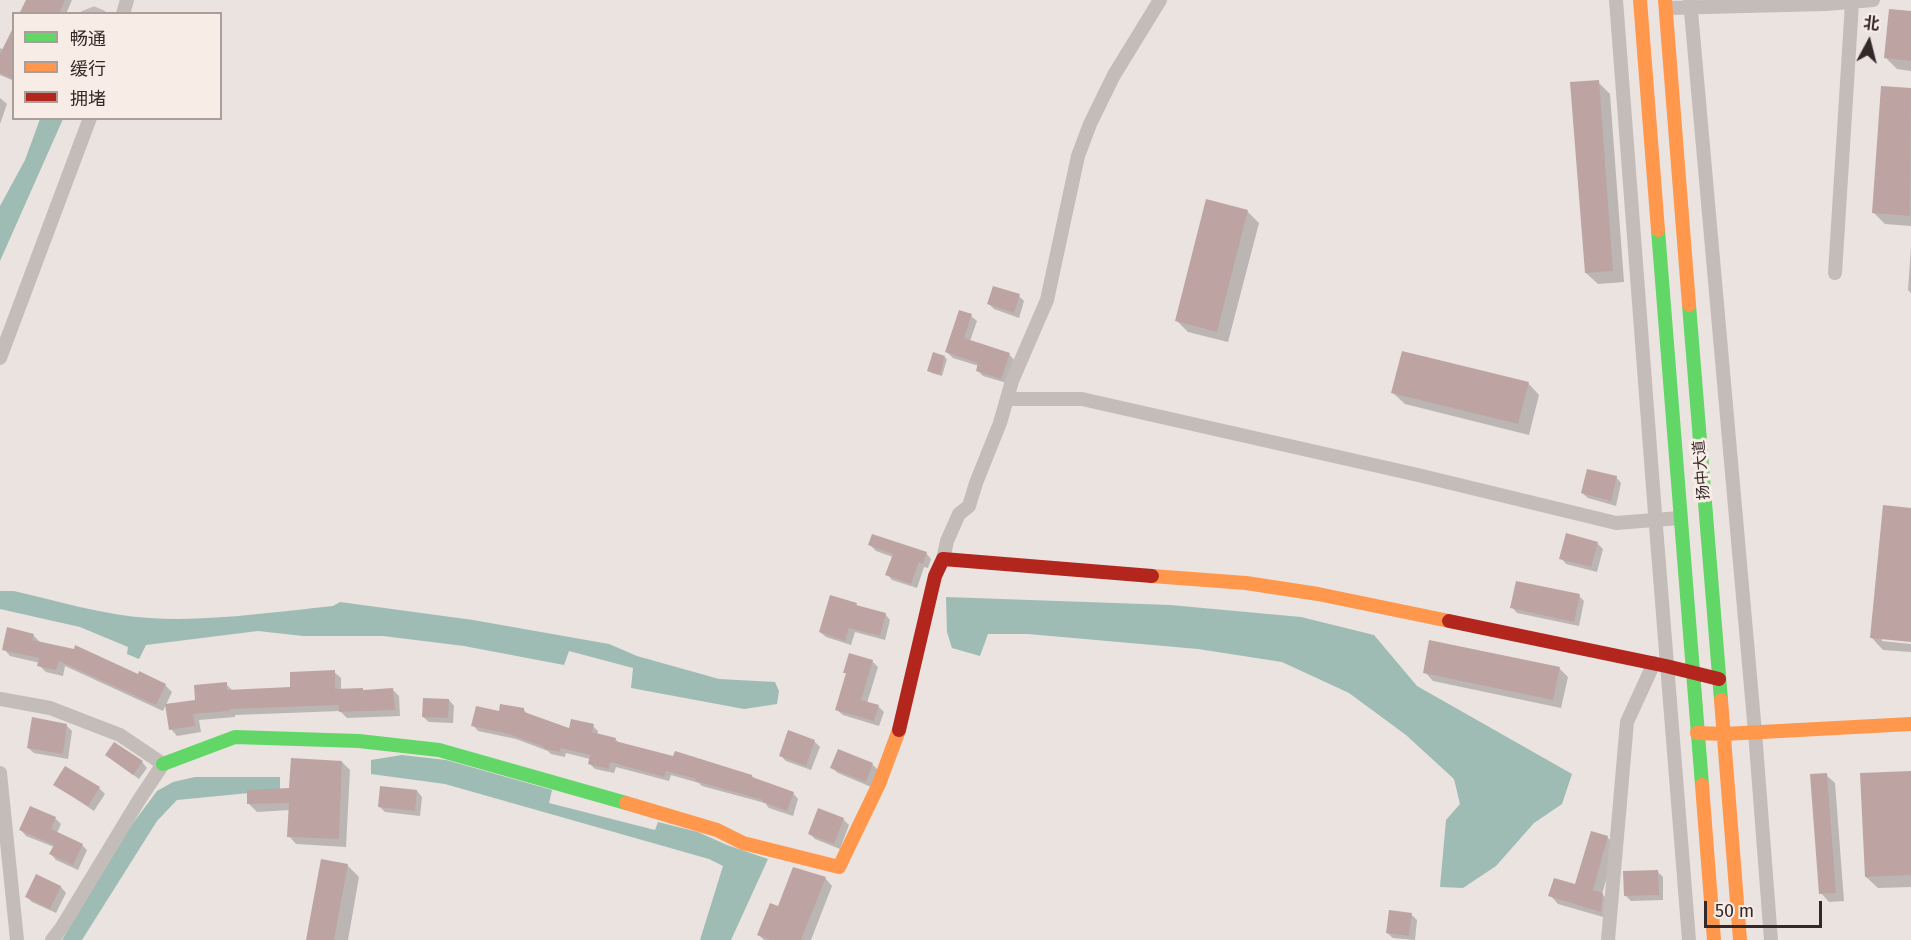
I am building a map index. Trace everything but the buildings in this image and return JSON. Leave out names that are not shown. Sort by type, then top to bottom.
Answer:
[{"type":"street","points":[[52,940],[163,764],[235,737],[359,741],[439,750],[533,775],[717,830],[743,843],[839,867],[875,793],[897,735],[911,687],[935,576],[943,559],[947,541],[959,514],[969,506],[1000,423],[1012,381],[1047,300],[1078,156],[1090,124],[1114,75],[1160,0]]},
{"type":"street","points":[[1616,0],[1657,520],[1660,665],[1689,940]]},
{"type":"street","points":[[1641,5],[1852,3],[1874,0]]},
{"type":"street","points":[[1835,273],[1852,3]]},
{"type":"street","name":"扬中大道","points":[[1665,4],[1740,940]]},
{"type":"street","points":[[1690,4],[1755,732],[1771,940]]},
{"type":"street","name":"扬中大道","points":[[1641,5],[1714,940]]},
{"type":"street","points":[[0,357],[89,120]]},
{"type":"street","points":[[1007,399],[1082,399],[1616,523],[1680,518]]},
{"type":"street","points":[[943,559],[1266,586],[1318,594],[1719,679]]},
{"type":"street","points":[[1608,940],[1627,722],[1660,665]]},
{"type":"street","points":[[0,699],[50,708],[120,735],[163,764]]},
{"type":"street","points":[[1697,734],[1911,723]]},
{"type":"street","points":[[0,773],[17,940]]},
{"type":"water","points":[[40,120],[63,120],[0,261],[0,206],[25,160]]},
{"type":"water","points":[[0,591],[14,591],[115,614],[171,619],[217,618],[333,606],[340,602],[473,620],[609,644],[637,656],[719,679],[775,682],[779,691],[777,704],[744,709],[631,688],[633,668],[569,651],[564,665],[464,646],[383,636],[303,636],[258,631],[146,645],[139,659],[127,654],[128,647],[80,627],[0,609]]},
{"type":"water","points":[[946,597],[1170,605],[1301,617],[1374,635],[1417,686],[1572,774],[1562,804],[1534,823],[1496,866],[1463,888],[1440,887],[1446,820],[1460,804],[1454,779],[1406,735],[1349,693],[1282,662],[1198,649],[1028,634],[988,634],[980,656],[952,648],[947,632]]},
{"type":"water","points":[[402,755],[446,760],[552,790],[549,803],[655,830],[658,822],[698,832],[768,859],[731,940],[700,940],[723,866],[709,859],[445,784],[371,774],[371,760]]},
{"type":"water","points":[[195,777],[280,777],[280,790],[177,800],[157,821],[82,940],[62,940],[122,838],[157,791],[173,782]]},
{"type":"traffic: fast","points":[[1658,230],[1702,785]]},
{"type":"traffic: fast","points":[[1689,305],[1721,700]]},
{"type":"traffic: fast","points":[[163,764],[235,737],[359,741],[439,750],[626,803]]},
{"type":"traffic: slow","points":[[1640,0],[1658,230]]},
{"type":"traffic: slow","points":[[1665,0],[1689,305]]},
{"type":"traffic: slow","points":[[1152,576],[1246,583],[1318,594],[1449,621]]},
{"type":"traffic: slow","points":[[1721,700],[1740,940]]},
{"type":"traffic: slow","points":[[1697,733],[1724,734],[1911,724]]},
{"type":"traffic: slow","points":[[626,803],[717,830],[743,843],[839,867],[879,784],[899,730]]},
{"type":"traffic: slow","points":[[1702,785],[1714,940]]},
{"type":"traffic: jam","points":[[899,730],[935,576],[943,559],[1152,576]]},
{"type":"traffic: jam","points":[[1449,621],[1719,679]]}]
